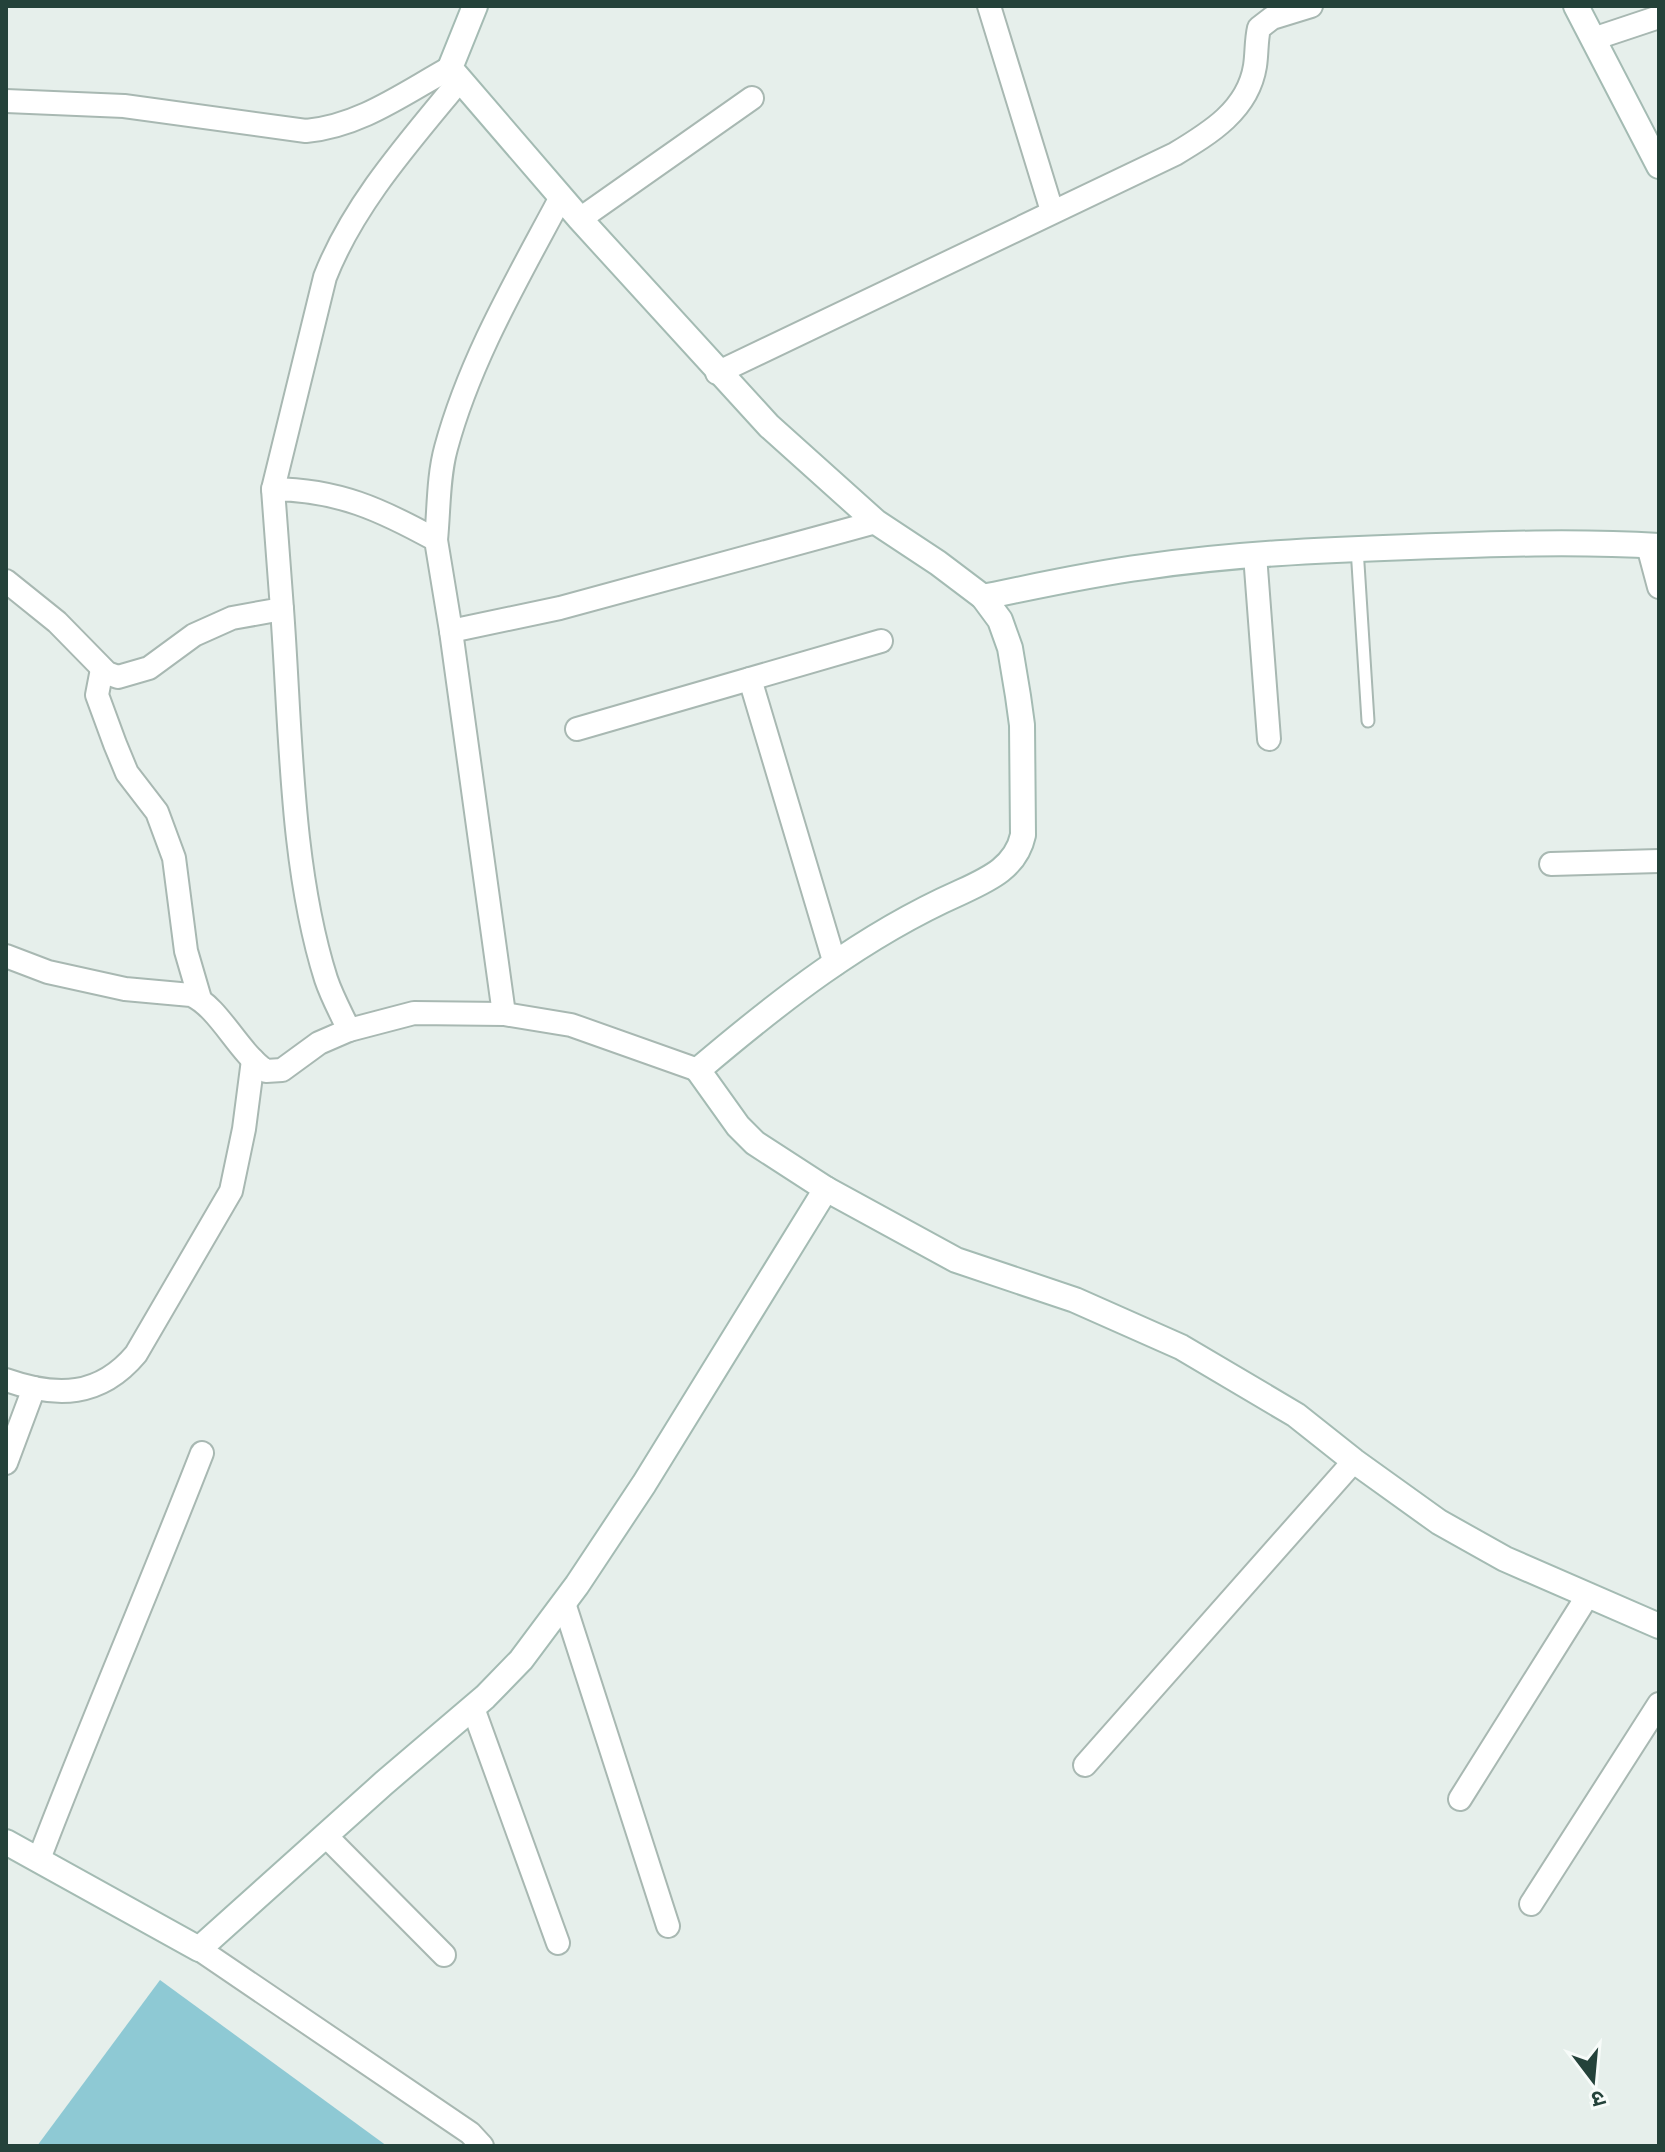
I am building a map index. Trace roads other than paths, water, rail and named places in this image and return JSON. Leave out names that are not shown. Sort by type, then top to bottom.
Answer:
[{"type":"street","points":[[349,1030],[327,982],[311,921],[296,812],[273,489],[325,277],[337,247],[455,74],[475,6]]},
{"type":"street","points":[[989,6],[1052,211]]},
{"type":"street","points":[[717,373],[1175,154],[1216,130],[1228,118],[1251,80],[1259,28],[1272,18],[1311,6]]},
{"type":"street","points":[[1576,6],[1659,166]]},
{"type":"street","points":[[1593,39],[1659,17]]},
{"type":"street","points":[[6,101],[124,106],[306,131],[332,128],[363,117],[455,74]]},
{"type":"street","points":[[455,74],[717,373],[769,426],[876,522],[983,597],[1000,620],[1010,648],[1022,725],[1023,835],[1020,851],[1006,866],[982,883],[918,912],[871,938],[793,993],[698,1070]]},
{"type":"street","points":[[580,219],[752,98]]},
{"type":"street","points":[[504,1014],[436,540],[445,452],[460,403],[486,340],[561,197]]},
{"type":"street","points":[[273,489],[297,489],[342,496],[395,517],[436,540]]},
{"type":"street","points":[[451,631],[560,608],[876,522]]},
{"type":"street","points":[[983,597],[1145,566],[1255,555],[1357,548],[1602,543],[1654,546],[1659,587]]},
{"type":"street","points":[[1255,555],[1269,739]]},
{"type":"street","points":[[6,581],[57,622],[102,669],[118,677],[137,673],[158,663],[204,630],[232,618],[282,609]]},
{"type":"street","points":[[577,729],[881,641]]},
{"type":"street","points":[[102,669],[97,695],[115,744],[127,773],[157,812],[174,858],[186,951],[200,999],[266,1071],[282,1070],[319,1043],[349,1030],[414,1013],[504,1014],[571,1025],[698,1070],[738,1126],[755,1143],[826,1189],[956,1260],[1075,1300],[1181,1347],[1296,1415],[1439,1522],[1505,1559],[1659,1626]]},
{"type":"street","points":[[750,679],[835,964]]},
{"type":"street","points":[[1551,864],[1659,861]]},
{"type":"street","points":[[6,956],[48,972],[114,987],[181,993],[200,999]]},
{"type":"street","points":[[6,1380],[44,1391],[97,1386],[123,1370],[136,1354],[231,1191],[244,1129],[253,1060]]},
{"type":"street","points":[[199,1949],[473,1708],[521,1660],[564,1603],[644,1484],[826,1189]]},
{"type":"street","points":[[6,1463],[34,1388]]},
{"type":"street","points":[[39,1859],[202,1453]]},
{"type":"street","points":[[1085,1765],[1354,1461]]},
{"type":"street","points":[[1460,1799],[1588,1595]]},
{"type":"street","points":[[564,1603],[668,1926]]},
{"type":"street","points":[[1531,1904],[1659,1704]]},
{"type":"street","points":[[473,1708],[558,1943]]},
{"type":"street","points":[[325,1835],[444,1955]]},
{"type":"street","points":[[6,1842],[199,1949],[470,2133],[482,2146]]},
{"type":"lane","points":[[1357,548],[1368,721]]},
{"type":"water","points":[[160,1980],[387,2146],[37,2146]]}]
